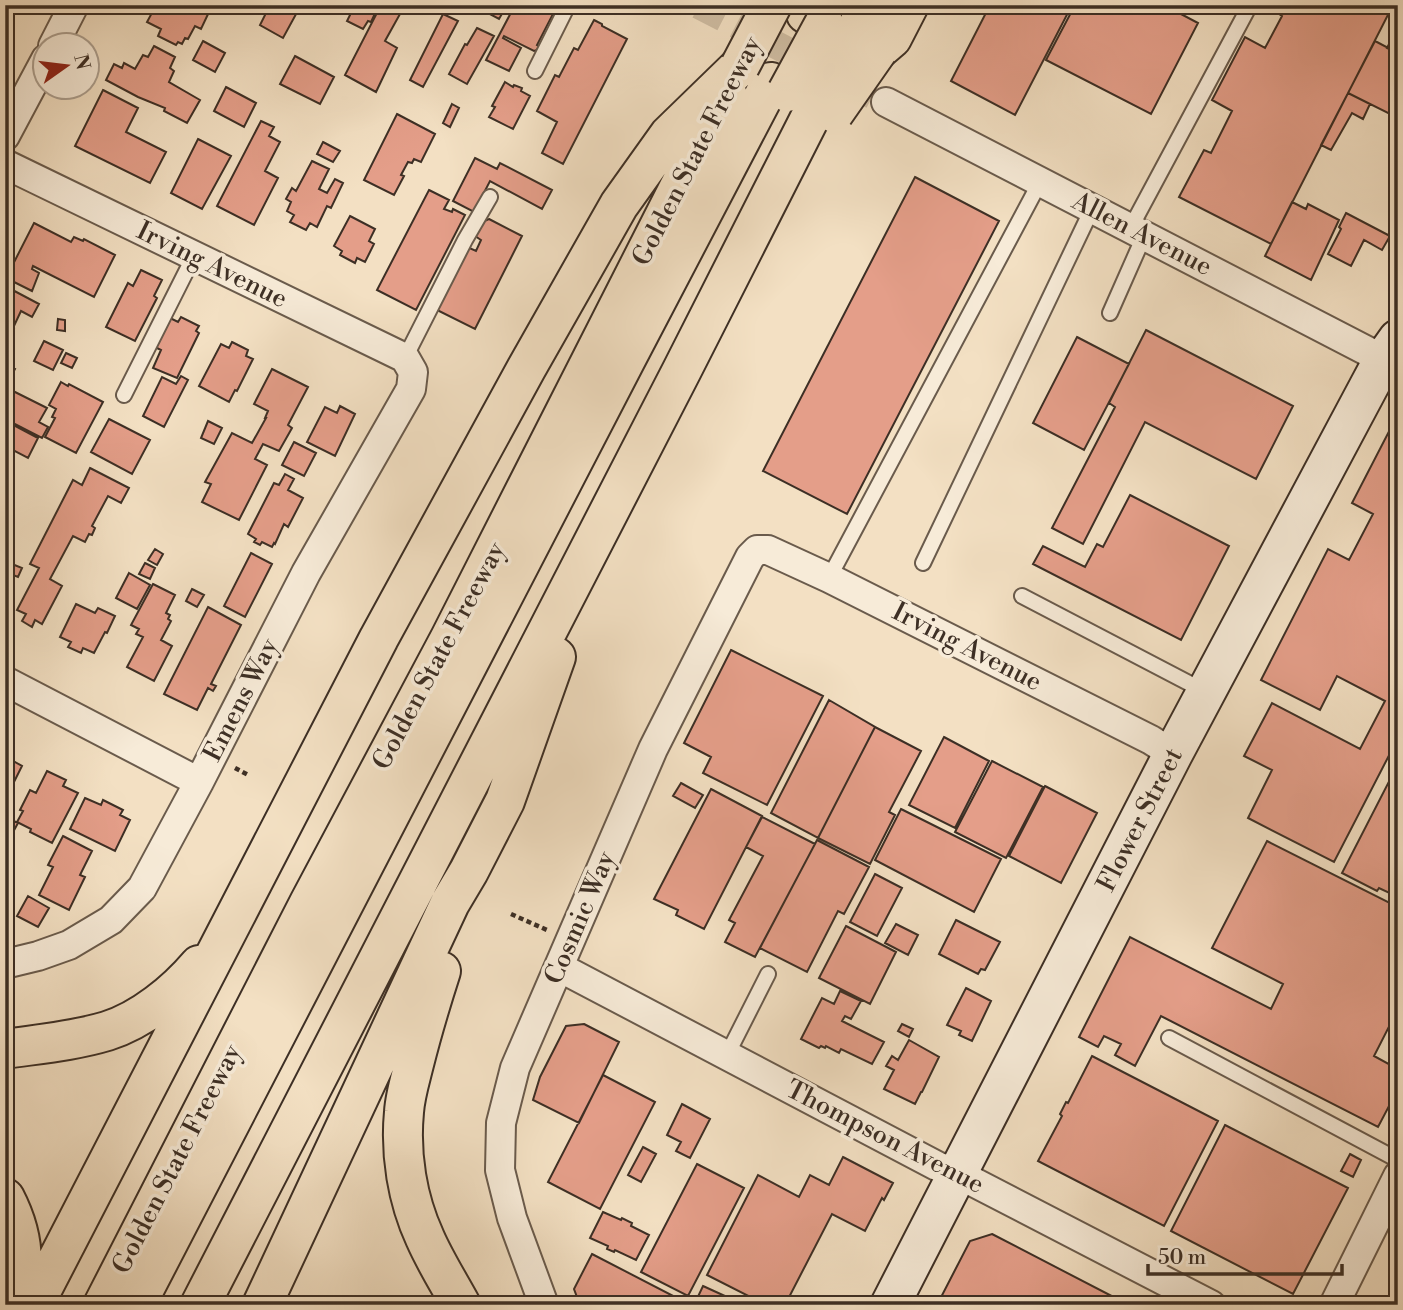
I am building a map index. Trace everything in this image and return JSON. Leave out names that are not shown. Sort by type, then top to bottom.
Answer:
[{"type":"highway","points":[[831,18],[892,38],[909,5]]},
{"type":"highway","points":[[164,1305],[457,733],[831,18]]},
{"type":"highway","points":[[136,1305],[625,361],[790,92],[831,18]]},
{"type":"highway","name":"Golden State Freeway","points":[[103,1305],[309,903],[450,638],[790,92],[831,18]]},
{"type":"highway","points":[[200,1305],[782,171],[790,92]]},
{"type":"highway","points":[[34,1305],[379,638],[519,381],[619,205],[669,135],[790,92]]},
{"type":"highway","points":[[262,1305],[450,903],[505,801],[608,512]]},
{"type":"highway","points":[[461,1305],[425,1238],[413,1206],[402,1146],[408,1087],[469,871]]},
{"type":"highway","points":[[5,1049],[83,1037],[109,1030],[133,1019],[187,980],[206,958],[235,915]]},
{"type":"highway","points":[[5,1198],[12,1210],[20,1240],[21,1274],[12,1305]]},
{"type":"street","points":[[60,32],[74,5]]},
{"type":"street","points":[[5,136],[32,85]]},
{"type":"street","name":"Allen Avenue","points":[[886,102],[1137,233],[1393,355]]},
{"type":"street","name":"Irving Avenue","points":[[5,164],[409,365]]},
{"type":"street","name":"Flower Street","points":[[890,1305],[1173,754],[1393,355]]},
{"type":"street","name":"Emens Way","points":[[5,964],[68,945],[111,920],[142,888],[306,573],[411,389],[409,365]]},
{"type":"street","name":"Irving Avenue","points":[[757,550],[768,550],[829,578],[1151,740],[1173,754]]},
{"type":"street","name":"Cosmic Way","points":[[544,1305],[512,1219],[500,1170],[501,1123],[515,1068],[653,749],[750,557],[757,550]]},
{"type":"street","points":[[5,681],[199,782]]},
{"type":"street","name":"Thompson Avenue","points":[[559,967],[937,1166],[958,1174],[1211,1305]]},
{"type":"street","points":[[1334,1305],[1398,1176]]},
{"type":"lane","points":[[536,71],[568,5]]},
{"type":"lane","points":[[1110,313],[1159,175],[1250,5]]},
{"type":"lane","points":[[829,578],[1040,181]]},
{"type":"lane","points":[[409,365],[454,261],[490,197]]},
{"type":"lane","points":[[923,563],[1091,209]]},
{"type":"lane","points":[[124,395],[194,256]]},
{"type":"lane","points":[[1022,596],[1206,692]]},
{"type":"lane","points":[[727,1055],[768,974]]},
{"type":"lane","points":[[1169,1038],[1398,1160]]},
{"type":"path","points":[[512,914],[570,940]]},
{"type":"building","points":[[148,5],[198,5],[209,12],[201,29],[195,26],[188,39],[185,38],[182,44],[178,42],[176,45],[158,36],[161,29],[147,22],[153,11],[147,8]]},
{"type":"building","points":[[270,5],[301,5],[283,38],[260,25]]},
{"type":"building","points":[[355,5],[379,5],[371,22],[368,21],[363,29],[347,21]]},
{"type":"building","points":[[381,5],[400,14],[385,41],[397,48],[376,92],[345,75]]},
{"type":"building","points":[[473,5],[507,5],[499,19]]},
{"type":"building","points":[[515,5],[559,6],[537,45],[537,50],[504,36],[503,38],[521,48],[509,71],[486,60]]},
{"type":"building","points":[[990,5],[1072,5],[1015,115],[951,81]]},
{"type":"building","points":[[1075,5],[1164,5],[1198,23],[1151,114],[1046,60]]},
{"type":"building","points":[[1282,5],[1393,5],[1271,244],[1179,197],[1204,150],[1211,153],[1232,111],[1212,100],[1245,37],[1265,48],[1282,16],[1279,14]]},
{"type":"building","points":[[443,14],[458,21],[423,87],[410,80]]},
{"type":"building","points":[[594,20],[627,39],[563,164],[542,153],[557,122],[537,111],[555,75],[559,77],[574,48],[578,50]]},
{"type":"building","points":[[1398,27],[1398,53],[1387,48]]},
{"type":"building","points":[[477,28],[494,36],[467,84],[449,74]]},
{"type":"building","points":[[203,41],[225,53],[215,72],[193,60]]},
{"type":"building","points":[[1375,41],[1398,53],[1398,118],[1348,93]]},
{"type":"building","points":[[154,46],[175,57],[170,68],[174,71],[169,82],[200,100],[187,123],[164,111],[165,108],[106,80],[114,64],[122,68],[124,63],[135,69],[143,55],[148,57]]},
{"type":"building","points":[[295,56],[334,77],[320,104],[280,84]]},
{"type":"building","points":[[505,82],[522,88],[521,91],[530,96],[513,129],[489,117]]},
{"type":"building","points":[[226,87],[256,103],[244,127],[214,111]]},
{"type":"building","points":[[103,90],[138,108],[126,132],[166,152],[150,183],[75,146],[97,102],[102,102]]},
{"type":"building","points":[[1348,93],[1370,104],[1363,119],[1352,113],[1331,150],[1321,145]]},
{"type":"building","points":[[452,104],[459,108],[450,127],[443,123]]},
{"type":"building","points":[[397,114],[435,134],[421,162],[414,159],[412,163],[408,162],[394,195],[364,180]]},
{"type":"building","points":[[261,121],[274,127],[269,136],[280,142],[265,171],[278,178],[254,225],[217,206]]},
{"type":"building","points":[[198,139],[231,156],[202,209],[171,193]]},
{"type":"building","points":[[323,142],[340,151],[333,162],[317,154]]},
{"type":"building","points":[[475,158],[497,169],[500,163],[552,190],[542,209],[490,181],[474,212],[453,201]]},
{"type":"building","points":[[312,161],[329,169],[319,189],[327,193],[335,179],[343,183],[331,208],[327,206],[317,227],[310,223],[306,230],[290,222],[294,215],[287,211],[291,202],[286,199],[292,188],[296,191]]},
{"type":"building","points":[[915,177],[999,221],[847,514],[763,471]]},
{"type":"building","points":[[429,190],[449,200],[444,209],[452,212],[453,209],[465,215],[416,310],[377,290]]},
{"type":"building","points":[[1292,202],[1306,209],[1308,204],[1339,220],[1311,280],[1265,256]]},
{"type":"building","points":[[1346,213],[1390,236],[1382,250],[1364,240],[1351,266],[1328,254]]},
{"type":"building","points":[[350,216],[375,229],[369,241],[374,244],[365,262],[357,258],[355,263],[340,255],[342,251],[334,246]]},
{"type":"building","points":[[489,219],[522,236],[475,329],[437,310],[465,246],[476,251],[481,240],[475,236],[482,222]]},
{"type":"building","points":[[34,223],[71,242],[74,237],[83,241],[84,239],[115,255],[94,297],[33,266],[32,269],[39,273],[32,291],[6,278]]},
{"type":"building","points":[[141,270],[162,280],[154,296],[157,298],[135,341],[106,327],[128,283],[133,286]]},
{"type":"building","points":[[5,286],[39,304],[32,317],[21,311],[12,334],[9,333],[7,337],[5,336]]},
{"type":"building","points":[[166,316],[178,322],[181,317],[199,326],[196,331],[199,333],[177,378],[153,368],[161,350],[151,345]]},
{"type":"building","points":[[58,319],[65,320],[65,331],[57,330]]},
{"type":"building","points":[[1146,330],[1293,406],[1256,479],[1145,422],[1083,544],[1052,528],[1115,407],[1109,403]]},
{"type":"building","points":[[1077,337],[1129,364],[1084,450],[1033,423]]},
{"type":"building","points":[[44,341],[63,350],[53,370],[34,361]]},
{"type":"building","points":[[232,342],[248,350],[246,356],[253,359],[229,402],[199,386],[221,344],[229,348]]},
{"type":"building","points":[[66,353],[77,358],[72,368],[61,363]]},
{"type":"building","points":[[5,364],[15,369],[9,380],[5,378]]},
{"type":"building","points":[[272,369],[308,387],[288,425],[292,428],[279,451],[263,444],[255,459],[267,465],[239,520],[202,502],[211,484],[205,482],[232,433],[252,443],[268,411],[254,404]]},
{"type":"building","points":[[181,376],[188,380],[164,427],[143,416],[162,377],[176,384]]},
{"type":"building","points":[[61,382],[103,402],[76,453],[45,437],[55,418],[52,417],[56,409],[49,405]]},
{"type":"building","points":[[5,387],[47,408],[39,422],[48,427],[42,438],[5,419],[10,408],[5,405],[8,396],[5,394]]},
{"type":"building","points":[[340,406],[355,414],[335,456],[307,442],[325,407],[337,413]]},
{"type":"building","points":[[1398,411],[1398,738],[1334,862],[1248,818],[1272,770],[1244,756],[1272,703],[1360,749],[1385,701],[1337,676],[1320,710],[1261,680],[1328,549],[1349,560],[1373,514],[1352,503]]},
{"type":"building","points":[[109,419],[150,440],[132,474],[91,452]]},
{"type":"building","points":[[6,421],[38,438],[28,458],[5,446]]},
{"type":"building","points":[[208,421],[222,428],[214,444],[201,438]]},
{"type":"building","points":[[294,442],[316,453],[304,476],[282,465]]},
{"type":"building","points":[[90,468],[129,488],[121,503],[108,496],[92,526],[95,528],[92,535],[89,534],[85,542],[73,536],[50,579],[62,586],[42,624],[35,620],[32,627],[22,621],[26,614],[17,610],[39,568],[30,564],[73,480],[82,485]]},
{"type":"building","points":[[285,474],[294,479],[288,490],[303,498],[288,527],[284,524],[275,544],[272,547],[262,542],[260,545],[248,534],[274,483],[279,485]]},
{"type":"building","points":[[1130,495],[1229,546],[1181,640],[1033,564],[1043,546],[1085,567],[1097,544],[1103,547]]},
{"type":"building","points":[[155,549],[163,554],[157,565],[148,560]]},
{"type":"building","points":[[251,553],[272,564],[245,617],[224,606]]},
{"type":"building","points":[[145,563],[155,568],[150,579],[139,574]]},
{"type":"building","points":[[12,564],[22,568],[18,577],[8,573]]},
{"type":"building","points":[[129,573],[150,585],[137,609],[116,598]]},
{"type":"building","points":[[153,584],[175,595],[166,613],[170,615],[168,619],[171,621],[161,640],[172,646],[154,681],[127,667],[143,637],[136,634],[139,629],[131,625]]},
{"type":"building","points":[[192,589],[204,595],[197,607],[186,601]]},
{"type":"building","points":[[76,604],[95,613],[98,608],[115,616],[94,653],[83,648],[81,653],[68,647],[71,642],[60,637]]},
{"type":"building","points":[[208,607],[241,625],[211,684],[216,686],[213,691],[208,688],[197,710],[164,694]]},
{"type":"building","points":[[731,650],[823,696],[767,805],[703,773],[711,757],[684,743]]},
{"type":"building","points":[[829,700],[875,727],[818,838],[771,813]]},
{"type":"building","points":[[875,727],[921,751],[889,812],[895,815],[870,864],[818,838]]},
{"type":"building","points":[[944,737],[989,761],[955,828],[909,805]]},
{"type":"building","points":[[5,750],[10,753],[8,758],[22,766],[8,794],[5,793]]},
{"type":"building","points":[[1398,752],[1398,897],[1379,888],[1377,891],[1342,873],[1396,768],[1391,765]]},
{"type":"building","points":[[992,761],[1043,787],[1006,858],[955,832]]},
{"type":"building","points":[[47,771],[66,780],[63,786],[78,793],[52,843],[17,822],[30,790],[36,793]]},
{"type":"building","points":[[681,783],[703,795],[695,808],[673,796]]},
{"type":"building","points":[[1045,786],[1097,813],[1061,883],[1009,856]]},
{"type":"building","points":[[711,789],[762,816],[704,929],[676,915],[678,910],[654,899]]},
{"type":"building","points":[[85,798],[101,805],[103,800],[123,810],[120,815],[130,820],[115,851],[70,829]]},
{"type":"building","points":[[901,809],[1001,859],[974,912],[875,860]]},
{"type":"building","points":[[5,817],[18,823],[5,847]]},
{"type":"building","points":[[762,817],[815,844],[755,957],[725,942],[735,923],[729,920],[763,856],[746,847]]},
{"type":"building","points":[[63,836],[92,851],[80,875],[85,877],[69,910],[39,895],[53,867],[48,865]]},
{"type":"building","points":[[817,840],[869,867],[844,914],[838,911],[807,972],[760,948]]},
{"type":"building","points":[[1267,841],[1398,907],[1398,1009],[1374,1056],[1398,1069],[1398,1089],[1378,1127],[1161,1016],[1135,1066],[1115,1055],[1121,1044],[1104,1036],[1098,1047],[1079,1037],[1130,937],[1271,1009],[1283,984],[1212,948]]},
{"type":"building","points":[[875,874],[902,888],[877,936],[850,922]]},
{"type":"building","points":[[28,896],[49,908],[38,927],[17,916]]},
{"type":"building","points":[[956,920],[1000,942],[985,970],[981,969],[978,974],[939,954]]},
{"type":"building","points":[[896,924],[918,935],[908,955],[885,943]]},
{"type":"building","points":[[846,926],[896,952],[870,1004],[819,978]]},
{"type":"building","points":[[966,988],[991,1001],[972,1041],[959,1035],[961,1031],[947,1025]]},
{"type":"building","points":[[840,991],[861,1001],[851,1019],[845,1016],[842,1021],[884,1042],[872,1064],[841,1049],[839,1053],[826,1046],[819,1048],[801,1039],[822,998],[834,1004]]},
{"type":"building","points":[[584,1024],[619,1042],[579,1123],[533,1100],[540,1077],[566,1026]]},
{"type":"building","points":[[902,1024],[913,1029],[909,1037],[898,1031]]},
{"type":"building","points":[[909,1040],[939,1057],[915,1104],[884,1089],[894,1070],[886,1066],[892,1056],[898,1060]]},
{"type":"building","points":[[1092,1056],[1218,1121],[1164,1226],[1038,1161]]},
{"type":"building","points":[[603,1075],[655,1102],[600,1209],[548,1182]]},
{"type":"building","points":[[682,1104],[710,1119],[690,1158],[676,1151],[681,1142],[667,1135]]},
{"type":"building","points":[[1225,1125],[1348,1188],[1293,1294],[1171,1231]]},
{"type":"building","points":[[643,1147],[656,1154],[641,1182],[628,1175]]},
{"type":"building","points":[[1350,1154],[1361,1160],[1353,1177],[1341,1171]]},
{"type":"building","points":[[843,1157],[893,1183],[865,1231],[832,1214],[785,1305],[766,1305],[707,1275],[758,1175],[799,1197],[810,1175],[829,1185]]},
{"type":"building","points":[[697,1164],[744,1188],[688,1296],[641,1272]]},
{"type":"building","points":[[603,1212],[632,1223],[631,1226],[649,1235],[636,1260],[607,1249],[608,1246],[590,1238]]},
{"type":"building","points":[[992,1234],[1129,1305],[937,1305],[970,1241]]},
{"type":"building","points":[[592,1254],[681,1300],[679,1305],[580,1305],[574,1289]]},
{"type":"building","points":[[703,1286],[725,1296],[720,1305],[694,1305]]},
{"type":"tunnel","points":[[699,5],[886,102]]}]
